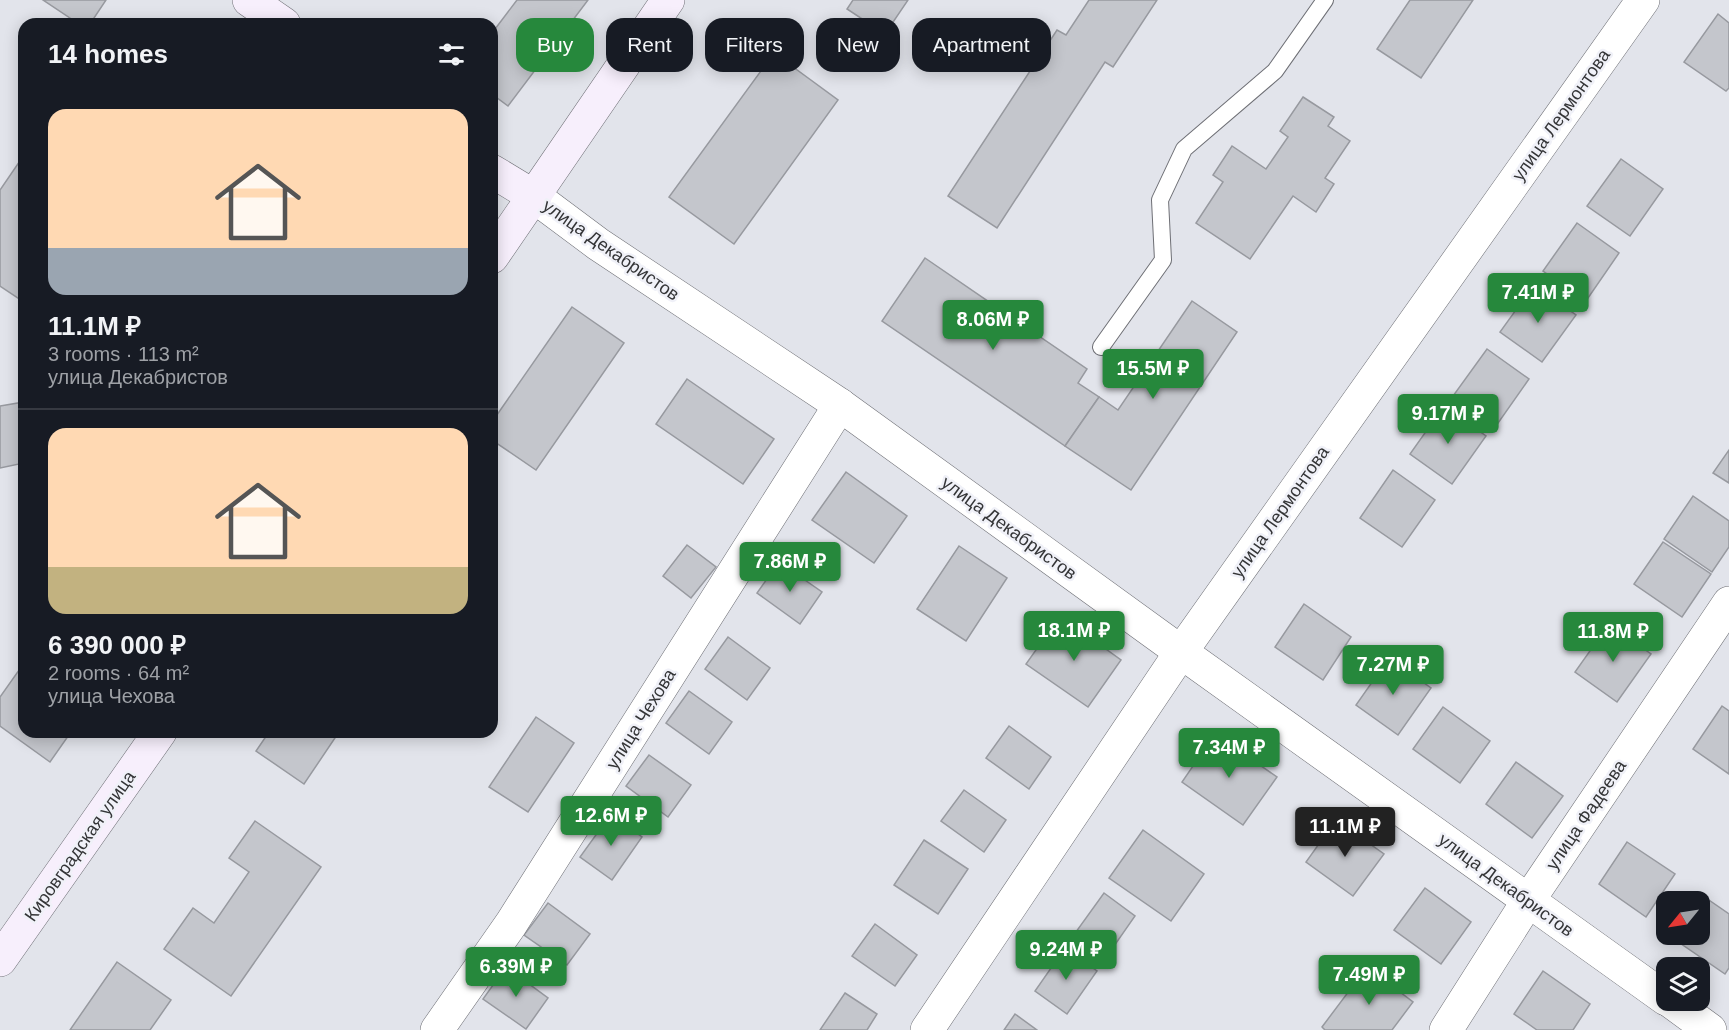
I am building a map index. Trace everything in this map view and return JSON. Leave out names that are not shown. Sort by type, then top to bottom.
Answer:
[{"type":"street","points":[[249,0],[275,18]]},
{"type":"street","points":[[498,249],[668,0]]},
{"type":"street","name":"улица Лермонтова","points":[[927,1030],[1181,652],[1643,0]]},
{"type":"street","name":"улица Декабристов","points":[[498,175],[535,197],[598,244],[840,405],[1656,992]]},
{"type":"street","name":"улица Чехова","points":[[437,1030],[511,924],[840,405]]},
{"type":"street","name":"улица Фадеева","points":[[1446,1030],[1528,901],[1729,603]]},
{"type":"street","name":"Кировградская улица","points":[[0,960],[156,738]]},
{"type":"street","name":"улица Декабристов","points":[[1683,1011],[1710,1030]]},
{"type":"lane","points":[[1101,347],[1163,260],[1160,200],[1184,149],[1275,71],[1325,0]]},
{"type":"building","points":[[43,0],[106,0],[94,18],[70,18]]},
{"type":"building","points":[[517,0],[588,0],[574,18],[516,18],[516,72],[534,72],[508,106],[498,98],[498,25]]},
{"type":"building","points":[[853,0],[908,0],[896,18],[861,18],[847,9]]},
{"type":"building","points":[[1089,0],[1157,0],[1113,67],[1105,62],[997,228],[948,196],[1029,72],[1051,72],[1051,39],[1057,30],[1066,35]]},
{"type":"building","points":[[1410,0],[1473,0],[1421,78],[1377,49]]},
{"type":"building","points":[[1718,14],[1729,23],[1729,88],[1726,91],[1684,62]]},
{"type":"building","points":[[760,72],[800,72],[838,100],[734,244],[669,197]]},
{"type":"building","points":[[1303,97],[1334,117],[1328,126],[1350,141],[1325,178],[1334,184],[1316,212],[1293,196],[1250,259],[1196,223],[1223,182],[1213,175],[1232,146],[1266,169],[1288,137],[1280,131]]},
{"type":"building","points":[[1621,159],[1663,189],[1630,236],[1587,206]]},
{"type":"building","points":[[18,164],[18,298],[0,286],[0,190]]},
{"type":"building","points":[[1577,223],[1619,253],[1586,301],[1543,271]]},
{"type":"building","points":[[925,258],[1087,369],[1078,383],[1099,397],[1065,446],[882,321]]},
{"type":"building","points":[[1534,285],[1576,315],[1542,362],[1500,332]]},
{"type":"building","points":[[1192,301],[1237,332],[1131,490],[1065,446],[1099,397],[1118,410]]},
{"type":"building","points":[[572,307],[624,343],[536,470],[498,444],[498,413]]},
{"type":"building","points":[[1487,349],[1529,379],[1496,426],[1453,396]]},
{"type":"building","points":[[687,379],[774,439],[743,484],[656,424]]},
{"type":"building","points":[[18,403],[18,464],[0,468],[0,406]]},
{"type":"building","points":[[1444,406],[1486,436],[1452,484],[1410,454]]},
{"type":"building","points":[[1729,450],[1729,483],[1713,473]]},
{"type":"building","points":[[1393,470],[1435,500],[1402,547],[1360,518]]},
{"type":"building","points":[[846,472],[907,516],[874,563],[812,520]]},
{"type":"building","points":[[1693,496],[1729,521],[1729,547],[1712,572],[1664,539]]},
{"type":"building","points":[[1663,542],[1711,574],[1682,617],[1634,584]]},
{"type":"building","points":[[687,545],[716,567],[691,598],[663,576]]},
{"type":"building","points":[[959,546],[1007,578],[966,641],[917,609]]},
{"type":"building","points":[[779,562],[822,592],[800,624],[757,593]]},
{"type":"building","points":[[1304,604],[1351,637],[1323,680],[1275,647]]},
{"type":"building","points":[[1060,616],[1121,660],[1088,707],[1026,664]]},
{"type":"building","points":[[1609,624],[1651,654],[1617,702],[1575,672]]},
{"type":"building","points":[[728,637],[770,668],[747,700],[705,669]]},
{"type":"building","points":[[1389,658],[1431,688],[1398,735],[1356,705]]},
{"type":"building","points":[[18,672],[18,738],[67,738],[50,762],[0,726],[0,697]]},
{"type":"building","points":[[689,691],[732,722],[709,754],[666,723]]},
{"type":"building","points":[[1722,706],[1729,711],[1729,774],[1693,749]]},
{"type":"building","points":[[1443,707],[1490,741],[1460,783],[1413,749]]},
{"type":"building","points":[[536,717],[574,743],[528,812],[489,787]]},
{"type":"building","points":[[1009,726],[1051,757],[1029,789],[986,758]]},
{"type":"building","points":[[1215,734],[1277,777],[1243,825],[1182,782]]},
{"type":"building","points":[[265,738],[335,738],[304,784],[256,751]]},
{"type":"building","points":[[649,755],[691,785],[668,817],[626,786]]},
{"type":"building","points":[[1516,762],[1563,796],[1532,838],[1486,804]]},
{"type":"building","points":[[964,790],[1006,820],[984,852],[941,821]]},
{"type":"building","points":[[611,814],[642,837],[612,880],[580,857]]},
{"type":"building","points":[[1336,820],[1384,854],[1353,896],[1306,862]]},
{"type":"building","points":[[255,821],[321,867],[231,996],[164,949],[193,908],[214,923],[249,872],[229,858]]},
{"type":"building","points":[[1143,830],[1204,874],[1171,921],[1109,878]]},
{"type":"building","points":[[924,840],[968,869],[938,914],[894,885]]},
{"type":"building","points":[[1627,842],[1675,874],[1664,891],[1656,891],[1656,902],[1646,917],[1599,884]]},
{"type":"building","points":[[1425,888],[1471,922],[1441,964],[1394,930]]},
{"type":"building","points":[[1104,893],[1135,916],[1105,959],[1073,936]]},
{"type":"building","points":[[1710,901],[1729,914],[1729,968],[1725,974],[1710,964],[1710,957],[1700,957],[1683,945],[1710,945]]},
{"type":"building","points":[[548,903],[590,934],[567,965],[524,935]]},
{"type":"building","points":[[875,924],[917,955],[895,986],[852,956]]},
{"type":"building","points":[[1065,948],[1097,971],[1067,1014],[1035,991]]},
{"type":"building","points":[[117,962],[171,1000],[150,1030],[70,1030]]},
{"type":"building","points":[[506,967],[548,998],[526,1029],[483,999]]},
{"type":"building","points":[[1367,967],[1413,1002],[1392,1030],[1325,1030],[1322,1027]]},
{"type":"building","points":[[1543,971],[1590,1004],[1573,1030],[1537,1030],[1514,1014]]},
{"type":"building","points":[[845,993],[877,1014],[867,1030],[820,1030]]},
{"type":"building","points":[[1015,1014],[1037,1030],[1004,1030]]}]
